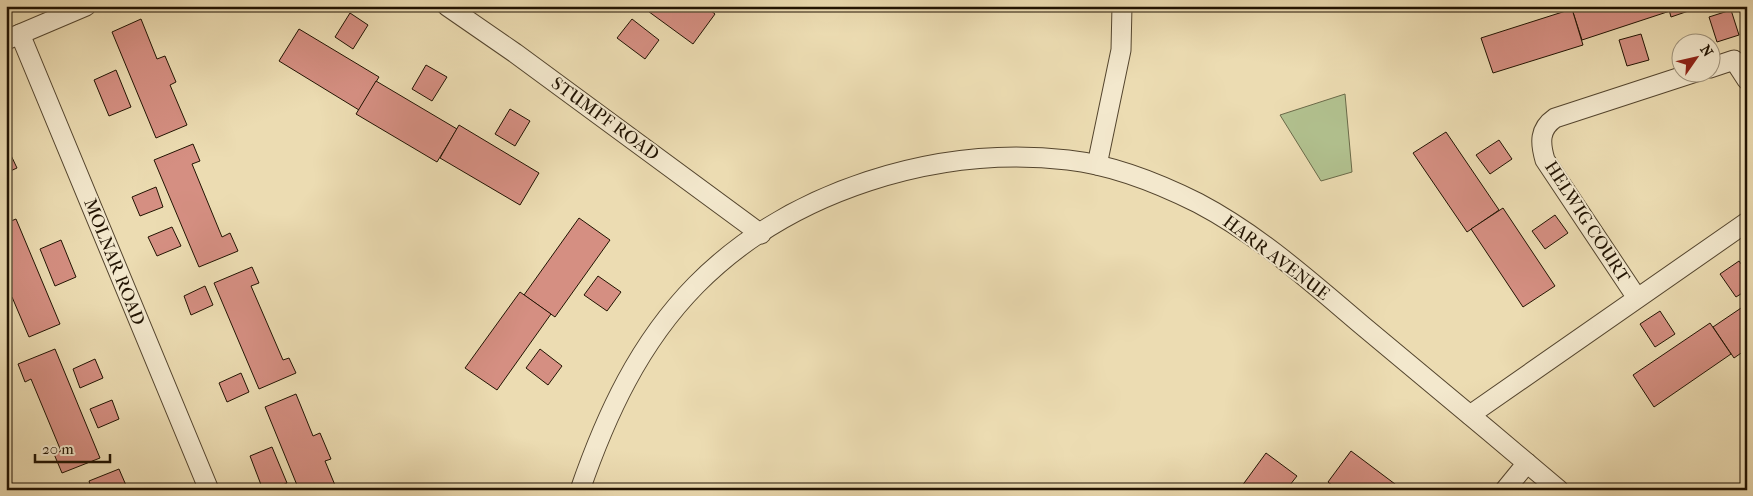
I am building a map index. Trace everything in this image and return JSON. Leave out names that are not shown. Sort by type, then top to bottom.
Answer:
[{"type":"street","points":[[13,37],[86,6]]},
{"type":"street","name":"STUMPF ROAD","points":[[447,6],[515,53],[761,234]]},
{"type":"street","points":[[1098,165],[1121,50],[1122,6]]},
{"type":"street","name":"MOLNAR ROAD","points":[[13,37],[208,490]]},
{"type":"street","points":[[1720,65],[1734,60],[1747,80]]},
{"type":"street","name":"HELWIG COURT","points":[[1637,298],[1545,160],[1541,139],[1545,128],[1556,118],[1670,81]]},
{"type":"street","name":"HARR AVENUE","points":[[580,490],[613,404],[657,332],[696,285],[725,259],[761,234],[817,203],[865,182],[933,166],[975,159],[1017,158],[1070,160],[1098,165],[1131,175],[1198,203],[1253,237],[1298,271],[1559,490]]},
{"type":"street","name":"HELWIG COURT","points":[[1470,415],[1747,222]]},
{"type":"street","points":[[1505,490],[1527,463]]},
{"type":"green space","points":[[1345,94],[1352,172],[1321,181],[1280,115]]},
{"type":"building","points":[[641,6],[705,6],[715,14],[693,44]]},
{"type":"building","points":[[1571,6],[1668,6],[1670,11],[1582,40]]},
{"type":"building","points":[[1668,6],[1703,6],[1671,17]]},
{"type":"building","points":[[1572,9],[1583,45],[1493,73],[1481,38]]},
{"type":"building","points":[[1731,10],[1739,35],[1720,41],[1720,32],[1714,32],[1709,17]]},
{"type":"building","points":[[350,13],[368,25],[353,49],[335,37]]},
{"type":"building","points":[[141,19],[157,59],[165,56],[176,82],[170,85],[187,125],[156,138],[112,32]]},
{"type":"building","points":[[632,19],[659,40],[645,59],[617,38]]},
{"type":"building","points":[[299,29],[379,77],[359,110],[279,61]]},
{"type":"building","points":[[1641,34],[1649,60],[1627,66],[1619,40]]},
{"type":"building","points":[[426,65],[447,77],[432,101],[412,89]]},
{"type":"building","points":[[116,70],[131,107],[109,116],[94,80]]},
{"type":"building","points":[[376,81],[457,129],[437,162],[356,114]]},
{"type":"building","points":[[510,109],[530,121],[515,146],[495,134]]},
{"type":"building","points":[[459,125],[539,173],[520,205],[440,158]]},
{"type":"building","points":[[1446,132],[1499,210],[1467,232],[1413,153]]},
{"type":"building","points":[[1499,140],[1512,159],[1490,174],[1476,155]]},
{"type":"building","points":[[193,144],[200,161],[192,164],[222,237],[230,233],[238,251],[199,267],[154,160]]},
{"type":"building","points":[[8,149],[17,168],[6,173],[6,150]]},
{"type":"building","points":[[156,187],[163,207],[140,216],[132,197]]},
{"type":"building","points":[[1503,208],[1555,286],[1523,307],[1471,229]]},
{"type":"building","points":[[1555,215],[1568,233],[1545,249],[1532,231]]},
{"type":"building","points":[[579,218],[610,240],[555,317],[524,295]]},
{"type":"building","points":[[16,219],[60,324],[29,337],[12,297],[6,299],[6,223]]},
{"type":"building","points":[[172,227],[181,246],[157,256],[148,237]]},
{"type":"building","points":[[61,240],[76,277],[55,286],[40,249]]},
{"type":"building","points":[[1739,261],[1747,272],[1747,290],[1736,297],[1720,274]]},
{"type":"building","points":[[252,267],[259,283],[251,286],[283,360],[289,358],[296,373],[259,389],[214,283]]},
{"type":"building","points":[[598,276],[621,292],[607,311],[584,295]]},
{"type":"building","points":[[205,286],[213,305],[191,315],[184,296]]},
{"type":"building","points":[[520,292],[551,314],[497,390],[465,368]]},
{"type":"building","points":[[1747,304],[1747,349],[1734,358],[1713,327]]},
{"type":"building","points":[[1660,311],[1675,334],[1655,347],[1640,324]]},
{"type":"building","points":[[1710,323],[1731,354],[1654,407],[1633,375]]},
{"type":"building","points":[[55,349],[100,458],[62,473],[54,454],[61,451],[31,379],[25,382],[18,364]]},
{"type":"building","points":[[540,349],[562,366],[548,385],[526,368]]},
{"type":"building","points":[[95,359],[103,378],[80,388],[73,369]]},
{"type":"building","points":[[241,373],[249,392],[227,402],[219,383]]},
{"type":"building","points":[[296,394],[313,436],[320,433],[331,459],[325,461],[337,490],[299,490],[265,407]]},
{"type":"building","points":[[112,400],[119,419],[98,428],[90,409]]},
{"type":"building","points":[[272,447],[287,483],[272,490],[263,490],[250,456]]},
{"type":"building","points":[[1351,451],[1403,490],[1338,490],[1328,482]]},
{"type":"building","points":[[1266,453],[1297,476],[1286,490],[1239,490]]},
{"type":"building","points":[[119,469],[128,490],[92,490],[89,481]]}]
